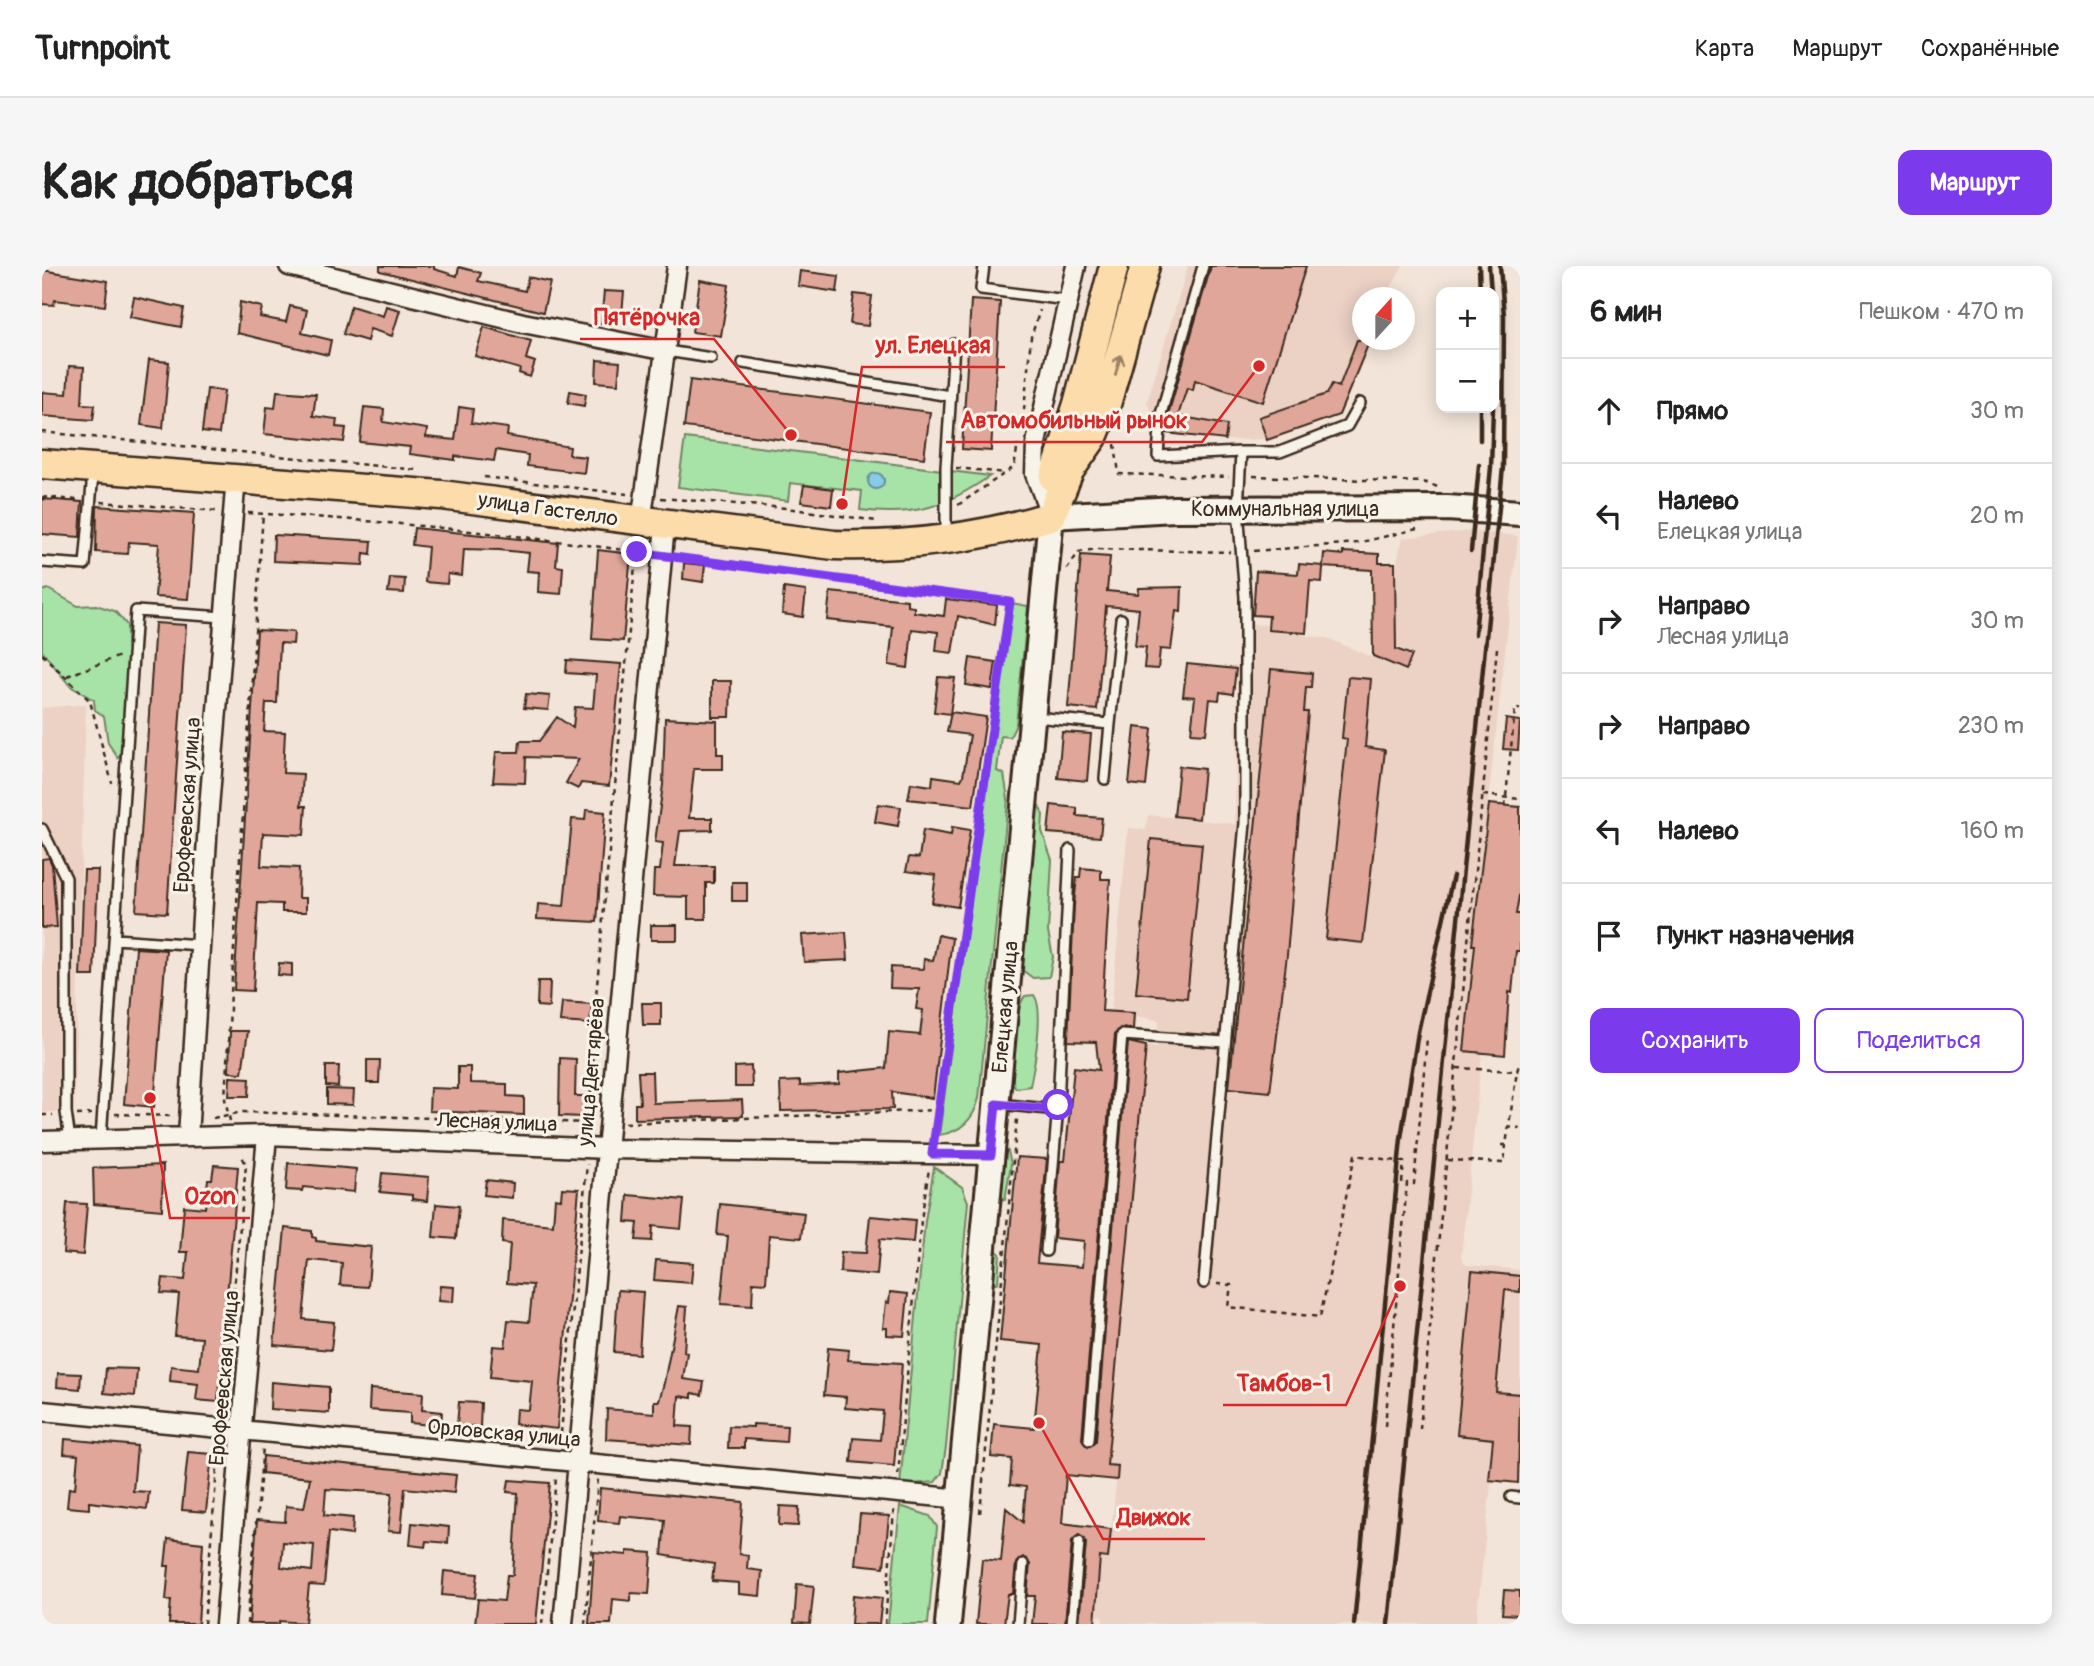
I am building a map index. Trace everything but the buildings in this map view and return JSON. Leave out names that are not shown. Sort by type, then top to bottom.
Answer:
[{"type":"main road","points":[[1051,516],[1055,470],[1078,404],[1114,266]]},
{"type":"main road","points":[[1051,516],[1069,471],[1093,437],[1105,408],[1145,266]]},
{"type":"main road","name":"улица Гастелло","points":[[42,464],[236,477],[650,514],[834,545],[886,547],[946,540],[988,533],[1051,516]]},
{"type":"main road","name":"Коммунальная улица","points":[[1051,516],[1108,511],[1238,509],[1447,508],[1520,513]]},
{"type":"main road","name":"Елецкая улица","points":[[948,1624],[962,1499],[991,1155],[1007,1105],[1032,716],[1051,516]]},
{"type":"street","points":[[289,266],[523,323],[667,351]]},
{"type":"street","name":"улица Дегтярёва","points":[[563,1624],[608,1149],[633,838],[662,556],[650,514],[677,266]]},
{"type":"street","points":[[1051,516],[1035,474],[1036,443],[1076,266]]},
{"type":"street","name":"Ерофеевская улица","points":[[188,1127],[236,477]]},
{"type":"street","name":"Лесная улица","points":[[42,1141],[102,1139],[188,1127],[234,1136],[267,1135],[588,1149],[991,1155]]},
{"type":"street","name":"Ерофеевская улица","points":[[225,1624],[267,1135]]},
{"type":"street","name":"Орловская улица","points":[[42,1411],[962,1499]]},
{"type":"lane","points":[[984,266],[981,289],[1067,300]]},
{"type":"lane","points":[[1203,266],[1161,414],[1158,456],[1280,452],[1347,426],[1360,403]]},
{"type":"lane","points":[[946,540],[946,467],[954,344]]},
{"type":"lane","points":[[667,351],[711,358]]},
{"type":"lane","points":[[743,363],[950,396]]},
{"type":"lane","points":[[1204,1283],[1245,823],[1244,552],[1238,509],[1241,453]]},
{"type":"lane","points":[[42,562],[85,565],[93,468]]},
{"type":"lane","points":[[102,1139],[136,611],[224,617]]},
{"type":"lane","points":[[1105,779],[1121,619]]},
{"type":"lane","points":[[1032,716],[1110,724]]},
{"type":"lane","points":[[42,829],[66,878],[67,1115],[70,1140]]},
{"type":"lane","points":[[1046,1251],[1058,1110],[1070,850]]},
{"type":"lane","points":[[115,939],[200,945]]},
{"type":"lane","points":[[1089,1440],[1122,1035],[1225,1042]]},
{"type":"lane","points":[[1007,1105],[1058,1110]]},
{"type":"lane","points":[[1072,1624],[1079,1542]]},
{"type":"lane","points":[[1018,1624],[1023,1564]]},
{"type":"path","points":[[1023,421],[1031,337],[1044,297]]},
{"type":"path","points":[[42,432],[427,471]]},
{"type":"path","points":[[956,506],[1014,467],[1020,433]]},
{"type":"path","points":[[946,467],[1005,473]]},
{"type":"path","points":[[1119,474],[1423,482],[1445,490]]},
{"type":"path","points":[[479,476],[650,514],[786,508],[879,522]]},
{"type":"path","points":[[42,497],[382,520],[543,538],[1010,602],[921,1220],[884,1624]]},
{"type":"path","points":[[204,1624],[246,1165],[234,1136],[225,1099],[263,513]]},
{"type":"path","points":[[1066,574],[1074,557],[1089,550],[1244,552],[1357,543],[1426,527]]},
{"type":"path","points":[[542,1624],[588,1149],[595,1007],[637,552]]},
{"type":"path","points":[[1420,1429],[1497,648]]},
{"type":"path","points":[[67,676],[134,649]]},
{"type":"path","points":[[42,654],[90,701],[115,793],[124,803]]},
{"type":"path","points":[[1505,806],[1514,709],[1520,709]]},
{"type":"path","points":[[1483,795],[1520,799]]},
{"type":"path","points":[[1204,1283],[1231,1285],[1228,1307],[1320,1317],[1355,1154],[1404,1162],[1402,1183],[1414,1184],[1427,1038]]},
{"type":"path","points":[[1448,1160],[1504,1163],[1504,1145],[1520,1062]]},
{"type":"path","points":[[1457,1068],[1517,1071]]},
{"type":"path","points":[[980,1517],[1007,1105]]},
{"type":"path","points":[[42,1115],[103,1114],[188,1127],[243,1112],[610,1123],[937,1110]]},
{"type":"path","points":[[1508,1127],[1520,1128]]},
{"type":"path","points":[[1385,1426],[1407,1178]]},
{"type":"path","points":[[247,1624],[264,1434]]},
{"type":"path","points":[[585,1624],[599,1465]]},
{"type":"shaded area","points":[[1188,266],[1403,266],[1391,287],[1352,287],[1352,350],[1366,350],[1339,415],[1271,439],[1225,440],[1160,433],[1147,402]]},
{"type":"shaded area","points":[[1470,531],[1518,536],[1472,945],[1475,945],[1464,1050],[1482,1052],[1461,1257],[1466,1265],[1520,1270],[1520,1438],[1496,1437],[1476,1624],[1103,1624],[1103,1616],[1095,1615],[1100,1557],[1108,1557],[1118,1467],[1107,1465],[1138,1115],[1146,1046],[1157,1047],[1159,1020],[1111,1012],[1128,828],[1146,830],[1148,815],[1235,824],[1238,623],[1266,625],[1266,631],[1327,638],[1406,672],[1413,655],[1397,646],[1397,561],[1403,538]]},
{"type":"shaded area","points":[[86,704],[74,1112],[42,1112],[42,708]]},
{"type":"green space","points":[[685,438],[990,476],[974,487],[929,507],[897,512],[860,510],[862,491],[790,483],[788,501],[678,487]]},
{"type":"green space","points":[[48,589],[78,606],[96,605],[115,611],[127,625],[127,645],[134,664],[123,752],[118,758],[108,743],[104,716],[95,710],[94,700],[70,686],[42,651],[42,591]]},
{"type":"green space","points":[[1011,603],[1028,606],[1016,725],[1010,737],[1001,736],[997,771],[1004,774],[1008,799],[979,1098],[966,1123],[954,1131],[939,1135]]},
{"type":"green space","points":[[1039,806],[1043,815],[1042,831],[1052,860],[1048,932],[1053,957],[1049,977],[1033,978],[1022,970],[1032,812]]},
{"type":"green space","points":[[1034,995],[1039,1012],[1039,1025],[1032,1077],[1030,1086],[1016,1088],[1012,1071],[1015,1027],[1021,1002],[1025,996]]},
{"type":"green space","points":[[1004,1150],[1008,1151],[1011,1164],[1005,1200],[997,1197]]},
{"type":"green space","points":[[934,1167],[962,1187],[968,1202],[946,1447],[942,1473],[935,1482],[900,1485],[925,1221]]},
{"type":"green space","points":[[994,1248],[1000,1254],[998,1282],[994,1284],[991,1282]]},
{"type":"green space","points":[[900,1506],[930,1516],[937,1527],[928,1624],[888,1624]]},
{"type":"water","points":[[876,473],[882,475],[882,487],[876,489],[870,487],[868,481],[870,475]]},
{"type":"railway","points":[[1479,266],[1480,287]]},
{"type":"railway","points":[[1489,266],[1491,287]]},
{"type":"railway","points":[[1388,1624],[1503,467],[1504,316],[1500,266]]},
{"type":"railway","points":[[1480,413],[1480,440]]},
{"type":"railway","points":[[1475,634],[1491,467],[1493,413]]},
{"type":"railway","points":[[1471,551],[1479,465]]},
{"type":"railway","points":[[1354,1624],[1401,1138],[1418,1032],[1453,876]]},
{"type":"place","name":"Автомобильный рынок","points":[[1259,366]]},
{"type":"place","name":"Пятёрочка","points":[[791,435]]},
{"type":"place","name":"ул. Елецкая","points":[[842,504]]},
{"type":"place","name":"Ozon","points":[[150,1098]]},
{"type":"place","name":"Тамбов-1","points":[[1400,1286]]},
{"type":"place","name":"Движок","points":[[1039,1423]]},
{"type":"route","points":[[637,552],[1010,602],[932,1154],[991,1155],[996,1104],[1058,1110],[1058,1105]]}]
